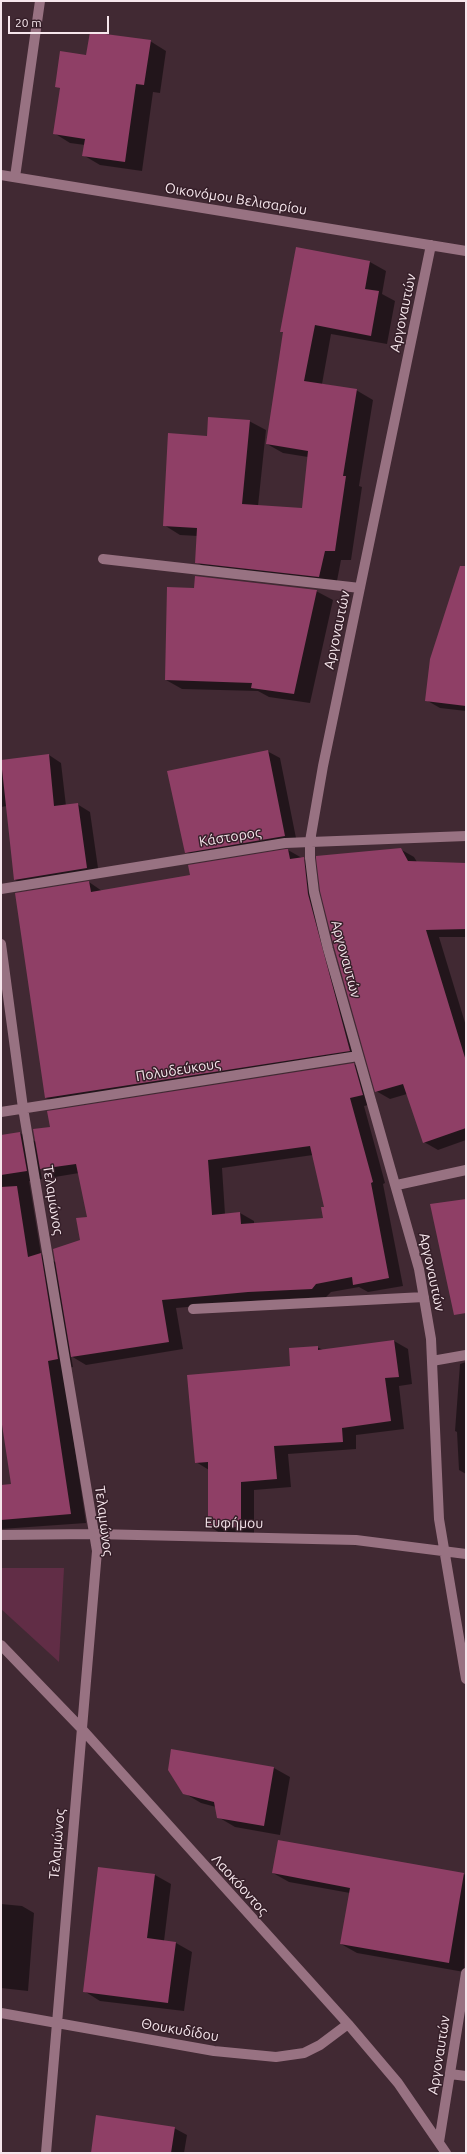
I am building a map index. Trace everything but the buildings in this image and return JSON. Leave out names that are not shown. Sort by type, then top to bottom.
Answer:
[{"type":"street","points":[[15,177],[40,1]]},
{"type":"street","name":"Οικονόμου Βελισαρίου","points":[[1,175],[466,251]]},
{"type":"street","name":"Αργοναυτών","points":[[431,245],[323,766],[310,842],[312,876],[328,949],[358,1056],[397,1185],[419,1269],[432,1361],[436,1477],[443,1552],[466,1679]]},
{"type":"street","points":[[103,559],[360,588]]},
{"type":"street","name":"Κάστορος","points":[[1,889],[252,847],[310,842],[466,836]]},
{"type":"street","name":"Τελαμώνος","points":[[1,944],[23,1108],[97,1551],[46,2153]]},
{"type":"street","name":"Πολυδεύκους","points":[[1,1112],[358,1056]]},
{"type":"street","points":[[397,1185],[466,1170]]},
{"type":"street","points":[[193,1309],[424,1297]]},
{"type":"street","points":[[432,1361],[466,1355]]},
{"type":"street","name":"Ευφήμου","points":[[1,1535],[94,1534],[356,1540],[466,1554]]},
{"type":"street","name":"Λαοκόοντος","points":[[1,1646],[81,1728],[348,2024],[398,2083],[446,2153]]},
{"type":"street","name":"Αργοναυτών","points":[[439,2142],[466,1973]]},
{"type":"street","name":"Θουκυδίδου","points":[[1,2013],[214,2051],[276,2057],[304,2053],[320,2045],[348,2024]]},
{"type":"street","points":[[450,2074],[466,2076]]},
{"type":"shaded area","points":[[1,1568],[64,1568],[59,1662],[1,1609]]}]
